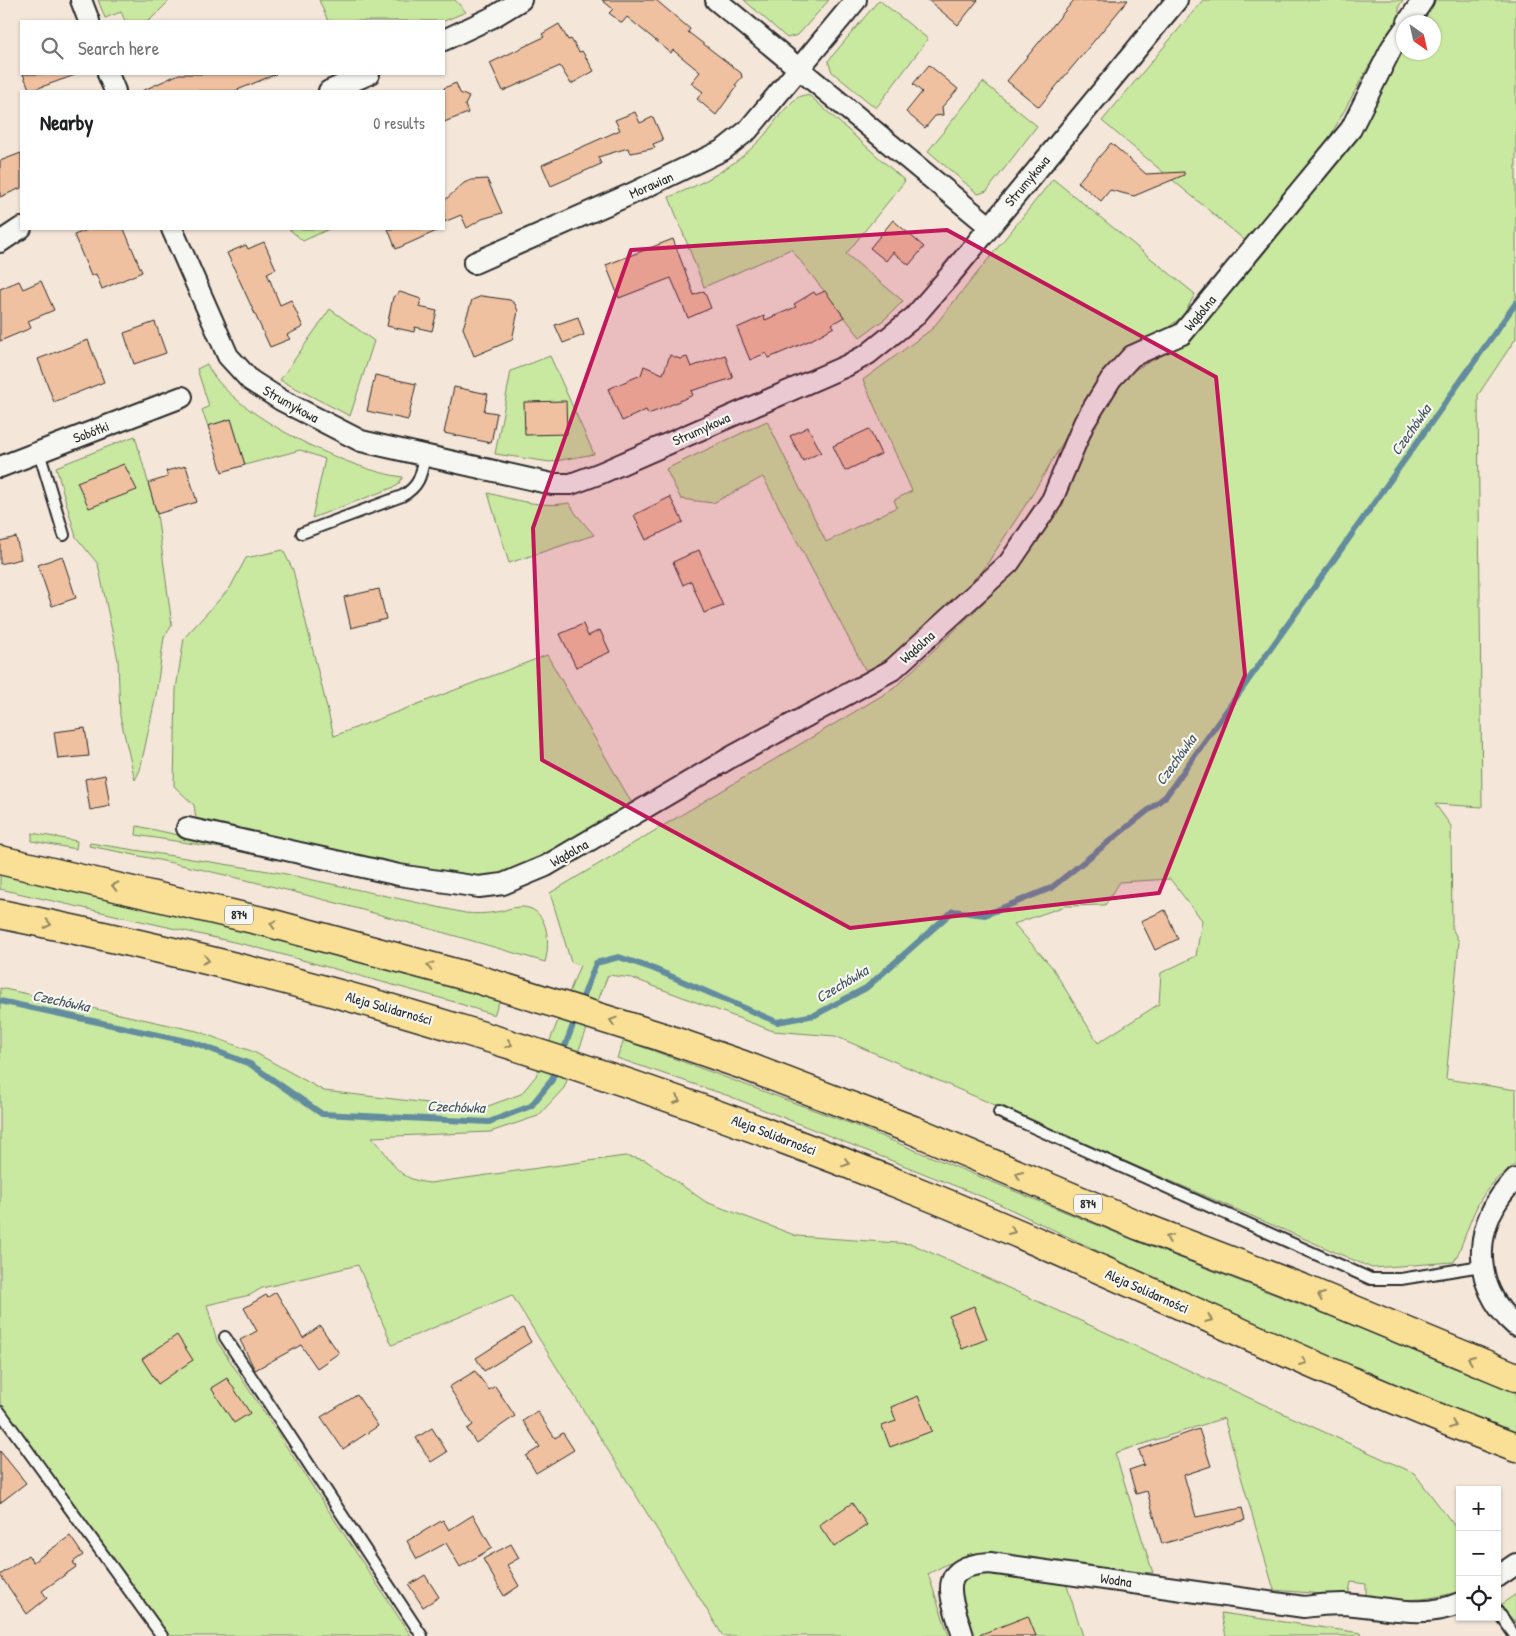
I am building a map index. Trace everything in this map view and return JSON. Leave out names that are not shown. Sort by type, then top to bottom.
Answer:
[{"type":"main road","name":"874","points":[[0,860],[266,922],[476,979],[659,1036],[752,1068],[904,1126],[1140,1226],[1304,1289],[1516,1377]]},
{"type":"main road","name":"Aleja Solidarności","points":[[0,914],[215,962],[306,985],[463,1029],[731,1119],[925,1194],[1062,1253],[1308,1364],[1424,1413],[1516,1448]]},
{"type":"street","points":[[81,0],[89,20]]},
{"type":"street","points":[[445,40],[494,17],[521,0]]},
{"type":"street","points":[[716,0],[989,226]]},
{"type":"street","name":"Morawian","points":[[474,263],[631,194],[723,150],[748,130],[856,0]]},
{"type":"street","name":"Strumykowa","points":[[172,230],[225,349],[243,374],[281,400],[350,436],[374,445],[552,484],[571,484],[846,366],[868,354],[914,317],[1176,0]]},
{"type":"street","points":[[1413,15],[1423,0]]},
{"type":"street","name":"Wądolna","points":[[187,828],[407,876],[479,888],[503,884],[546,866],[733,756],[892,670],[1009,563],[1052,500],[1084,423],[1110,379],[1132,356],[1182,334],[1350,129],[1396,41]]},
{"type":"street","points":[[108,75],[115,90]]},
{"type":"street","points":[[331,90],[366,75]]},
{"type":"street","points":[[0,242],[20,229]]},
{"type":"street","name":"Sobótki","points":[[0,467],[182,397]]},
{"type":"street","points":[[1516,1179],[1494,1204],[1485,1223],[1481,1242],[1481,1266],[1496,1304],[1516,1326]]},
{"type":"street","name":"Wodna","points":[[963,1636],[950,1593],[950,1582],[956,1572],[977,1564],[1000,1564],[1304,1607],[1344,1604],[1418,1612],[1456,1604]]},
{"type":"street","points":[[1498,1576],[1516,1564]]},
{"type":"lane","points":[[39,452],[64,535]]},
{"type":"lane","points":[[302,533],[402,496],[413,490],[419,480],[425,456]]},
{"type":"lane","points":[[998,1112],[1371,1280],[1401,1279],[1481,1266]]},
{"type":"lane","points":[[225,1337],[422,1636]]},
{"type":"lane","points":[[0,1412],[162,1636]]},
{"type":"lane","points":[[1501,1616],[1515,1636]]},
{"type":"highlighted area","points":[[947,230],[1216,377],[1245,675],[1159,893],[850,928],[542,760],[533,528],[631,250]]},
{"type":"green space","points":[[98,0],[170,0],[150,20],[125,20],[121,12],[105,18]]},
{"type":"green space","points":[[319,0],[455,0],[466,12],[445,21],[328,20]]},
{"type":"green space","points":[[744,0],[829,0],[798,35],[787,38]]},
{"type":"green space","points":[[879,0],[928,39],[876,108],[832,72],[828,61]]},
{"type":"green space","points":[[1203,0],[1403,0],[1399,6],[1399,15],[1396,15],[1396,24],[1367,69],[1326,144],[1248,243],[1102,121]]},
{"type":"green space","points":[[1436,0],[1516,0],[1516,338],[1478,395],[1482,807],[1435,804],[1451,826],[1452,928],[1459,942],[1446,1079],[1516,1090],[1516,1164],[1498,1178],[1485,1192],[1454,1262],[1372,1268],[835,1036],[773,1031],[632,978],[608,975],[564,1088],[538,1116],[490,1132],[372,1137],[401,1173],[418,1181],[430,1183],[625,1156],[645,1160],[706,1202],[797,1236],[912,1244],[1414,1473],[1456,1528],[1456,1592],[1424,1599],[1366,1598],[1366,1584],[1351,1582],[1348,1596],[1274,1590],[1224,1418],[1115,1453],[1153,1573],[974,1558],[947,1564],[928,1574],[949,1636],[723,1636],[512,1295],[392,1345],[358,1265],[262,1288],[250,1295],[207,1305],[217,1341],[411,1636],[170,1636],[0,1402],[0,988],[197,1031],[254,1052],[324,1091],[480,1109],[521,1094],[536,1076],[580,965],[571,962],[550,893],[893,689],[1002,585],[1123,376],[1190,340],[1261,257],[1360,134],[1397,60],[1441,60],[1441,15],[1425,15]],"holes":[[[1170,879],[1202,920],[1196,956],[1161,973],[1159,1004],[1098,1043],[1052,967],[1014,924],[1065,906],[1105,905],[1120,882]]]},
{"type":"green space","points":[[983,82],[1037,126],[987,191],[978,194],[928,151]]},
{"type":"green space","points":[[805,95],[810,96],[905,181],[846,254],[903,301],[885,319],[860,337],[791,249],[704,287],[669,197],[707,180],[742,157],[762,138],[788,106]]},
{"type":"green space","points":[[1053,179],[1195,294],[1183,316],[1100,380],[1030,498],[976,581],[887,659],[866,671],[763,477],[713,503],[681,499],[666,469],[767,421],[826,542],[897,507],[894,500],[912,491],[863,380],[932,329]]},
{"type":"green space","points":[[290,230],[327,230],[303,241]]},
{"type":"green space","points":[[330,309],[374,341],[350,416],[280,380]]},
{"type":"green space","points":[[550,356],[594,454],[550,462],[495,454],[511,371]]},
{"type":"green space","points":[[207,364],[220,383],[240,402],[265,420],[294,437],[354,464],[403,477],[397,486],[312,518],[325,459],[300,450],[245,465],[231,419],[208,426],[202,410],[209,406],[197,369]]},
{"type":"green space","points":[[135,436],[157,514],[172,625],[164,637],[156,695],[140,770],[135,780],[120,716],[118,660],[98,564],[76,537],[56,467]]},
{"type":"green space","points":[[488,493],[539,504],[569,503],[594,535],[509,563]]},
{"type":"green space","points":[[283,550],[293,570],[334,736],[547,655],[633,805],[547,855],[493,878],[440,873],[200,823],[196,818],[194,805],[174,786],[176,689],[184,638],[230,588],[246,558]]},
{"type":"green space","points":[[137,826],[273,856],[136,835]]},
{"type":"green space","points":[[32,833],[77,841],[76,849],[32,841]]},
{"type":"green space","points":[[90,843],[281,873],[465,913],[477,914],[516,907],[529,908],[542,918],[545,926],[548,945],[545,962],[319,898],[205,870],[89,846]]},
{"type":"green space","points":[[0,872],[272,932],[501,997],[494,1015],[451,1001],[251,946],[0,889]]},
{"type":"green space","points":[[624,1040],[849,1123],[1131,1239],[1330,1316],[1516,1392],[1516,1435],[1373,1380],[993,1201],[729,1096],[617,1058]]},
{"type":"green space","points":[[975,1570],[1066,1583],[1083,1636],[964,1636],[953,1601],[966,1575]]},
{"type":"green space","points":[[1516,1594],[1516,1623],[1501,1606]]},
{"type":"green space","points":[[1221,1613],[1361,1633],[1362,1636],[1226,1636]]},
{"type":"building","points":[[602,0],[656,0],[690,29],[688,32],[741,73],[742,77],[735,85],[737,86],[716,115],[697,99],[703,92],[691,83],[700,72],[673,50],[671,53],[627,17],[622,23],[609,13],[613,9]]},
{"type":"building","points":[[928,0],[978,0],[958,25]]},
{"type":"building","points":[[1074,0],[1128,0],[1039,107],[1007,81]]},
{"type":"building","points":[[559,24],[568,40],[571,39],[579,52],[582,51],[594,71],[571,84],[560,66],[503,91],[490,63],[544,37],[542,34]]},
{"type":"building","points":[[929,65],[958,89],[942,107],[943,115],[935,116],[925,128],[906,112],[922,92],[913,84]]},
{"type":"building","points":[[23,75],[75,75],[33,90],[30,90]]},
{"type":"building","points":[[177,75],[274,75],[237,90],[144,90]]},
{"type":"building","points":[[456,83],[460,93],[469,97],[465,105],[468,113],[445,122],[444,88]]},
{"type":"building","points":[[635,112],[640,123],[653,117],[663,140],[653,144],[655,148],[631,153],[628,148],[598,157],[601,164],[551,186],[542,165],[620,130],[615,120]]},
{"type":"building","points":[[1111,143],[1146,174],[1184,172],[1184,175],[1134,196],[1110,190],[1101,201],[1078,182]]},
{"type":"building","points":[[20,153],[20,188],[0,197],[0,161]]},
{"type":"building","points":[[487,179],[502,213],[482,219],[467,228],[461,215],[445,222],[445,200],[464,183],[471,180]]},
{"type":"building","points":[[893,220],[924,247],[909,265],[893,252],[886,261],[870,248]]},
{"type":"building","points":[[87,230],[124,230],[142,272],[102,289],[96,274],[91,276],[74,235]]},
{"type":"building","points":[[388,230],[439,230],[396,249]]},
{"type":"building","points":[[673,239],[694,295],[704,291],[711,308],[688,318],[671,278],[619,298],[606,265]]},
{"type":"building","points":[[264,242],[276,269],[267,273],[280,305],[291,300],[303,327],[287,335],[290,339],[270,347],[227,253],[246,245],[248,249]]},
{"type":"building","points":[[19,281],[23,289],[41,281],[54,310],[28,321],[31,328],[0,341],[0,289]]},
{"type":"building","points":[[825,291],[844,317],[832,324],[834,327],[811,340],[769,358],[766,353],[750,360],[737,328],[764,316],[765,320],[796,307],[794,304],[814,292],[816,295]]},
{"type":"building","points":[[400,292],[421,299],[419,307],[437,311],[432,331],[415,327],[414,332],[387,326],[393,297]]},
{"type":"building","points":[[482,296],[510,300],[515,304],[518,311],[512,340],[474,356],[463,328],[472,300]]},
{"type":"building","points":[[578,317],[584,335],[563,343],[555,325]]},
{"type":"building","points":[[155,322],[166,353],[134,364],[124,333]]},
{"type":"building","points":[[88,340],[104,382],[54,402],[38,359]]},
{"type":"building","points":[[670,355],[680,359],[687,357],[691,367],[725,355],[733,378],[691,391],[693,395],[659,410],[648,414],[646,410],[622,421],[608,389],[641,375],[644,366],[663,374]]},
{"type":"building","points":[[375,375],[416,384],[408,420],[367,411]]},
{"type":"building","points":[[454,387],[488,394],[484,411],[497,413],[491,443],[444,433]]},
{"type":"building","points":[[566,401],[567,434],[525,435],[524,402]]},
{"type":"building","points":[[231,419],[245,465],[222,472],[208,426]]},
{"type":"building","points":[[808,427],[821,452],[803,461],[790,436]]},
{"type":"building","points":[[869,429],[881,454],[845,471],[833,446]]},
{"type":"building","points":[[124,464],[137,490],[89,508],[77,482]]},
{"type":"building","points":[[186,466],[197,502],[157,514],[148,483],[168,477],[166,471]]},
{"type":"building","points":[[670,497],[683,522],[646,540],[634,515]]},
{"type":"building","points":[[16,537],[21,559],[0,564],[0,541]]},
{"type":"building","points":[[699,550],[723,606],[704,613],[691,581],[683,585],[673,562]]},
{"type":"building","points":[[62,556],[76,598],[52,606],[38,565]]},
{"type":"building","points":[[379,589],[386,619],[351,628],[344,597]]},
{"type":"building","points":[[583,624],[588,636],[600,630],[610,652],[576,667],[560,634]]},
{"type":"building","points":[[85,728],[89,756],[58,759],[54,732]]},
{"type":"building","points":[[105,775],[110,806],[90,810],[85,779]]},
{"type":"building","points":[[1165,910],[1178,939],[1155,950],[1141,921]]},
{"type":"building","points":[[276,1292],[303,1338],[320,1326],[339,1353],[317,1368],[301,1345],[255,1370],[240,1340],[257,1331],[244,1308],[266,1295],[268,1297]]},
{"type":"building","points":[[974,1306],[987,1339],[962,1349],[949,1316]]},
{"type":"building","points":[[523,1328],[531,1342],[484,1371],[476,1358]]},
{"type":"building","points":[[177,1335],[193,1360],[158,1384],[142,1359]]},
{"type":"building","points":[[475,1371],[489,1390],[495,1386],[515,1416],[476,1443],[467,1429],[473,1425],[449,1387]]},
{"type":"building","points":[[227,1378],[250,1413],[234,1423],[211,1388]]},
{"type":"building","points":[[357,1395],[378,1426],[343,1449],[321,1417]]},
{"type":"building","points":[[918,1396],[932,1431],[890,1447],[882,1426],[896,1421],[891,1407]]},
{"type":"building","points":[[537,1411],[555,1438],[563,1433],[574,1450],[536,1473],[526,1456],[540,1447],[523,1421]]},
{"type":"building","points":[[432,1428],[447,1452],[431,1462],[416,1438]]},
{"type":"building","points":[[1199,1429],[1211,1466],[1184,1475],[1196,1517],[1242,1508],[1245,1520],[1162,1544],[1147,1491],[1136,1494],[1129,1470],[1144,1465],[1139,1450]]},
{"type":"building","points":[[0,1451],[26,1483],[0,1503]]},
{"type":"building","points":[[852,1503],[867,1525],[834,1547],[819,1525]]},
{"type":"building","points":[[473,1515],[492,1548],[460,1567],[446,1543],[417,1559],[407,1541],[443,1520],[449,1530]]},
{"type":"building","points":[[70,1536],[83,1555],[73,1562],[76,1567],[42,1591],[47,1598],[27,1614],[0,1575],[28,1555],[33,1562]]},
{"type":"building","points":[[511,1544],[519,1558],[507,1565],[519,1586],[504,1596],[483,1559]]},
{"type":"building","points":[[425,1575],[439,1597],[423,1607],[409,1585]]},
{"type":"building","points":[[1028,1616],[1036,1636],[979,1636],[979,1635]]},
{"type":"waterway","name":"Czechówka","points":[[580,1005],[596,963],[619,957],[654,969],[777,1022],[815,1015],[866,988],[953,911],[985,915],[1051,888],[1166,796],[1516,303]]},
{"type":"waterway","name":"Czechówka","points":[[0,1001],[195,1043],[250,1064],[322,1114],[489,1122],[531,1106],[552,1080],[557,1066]]},
{"type":"waterway","name":"Czechówka","points":[[562,1054],[576,1017]]}]
